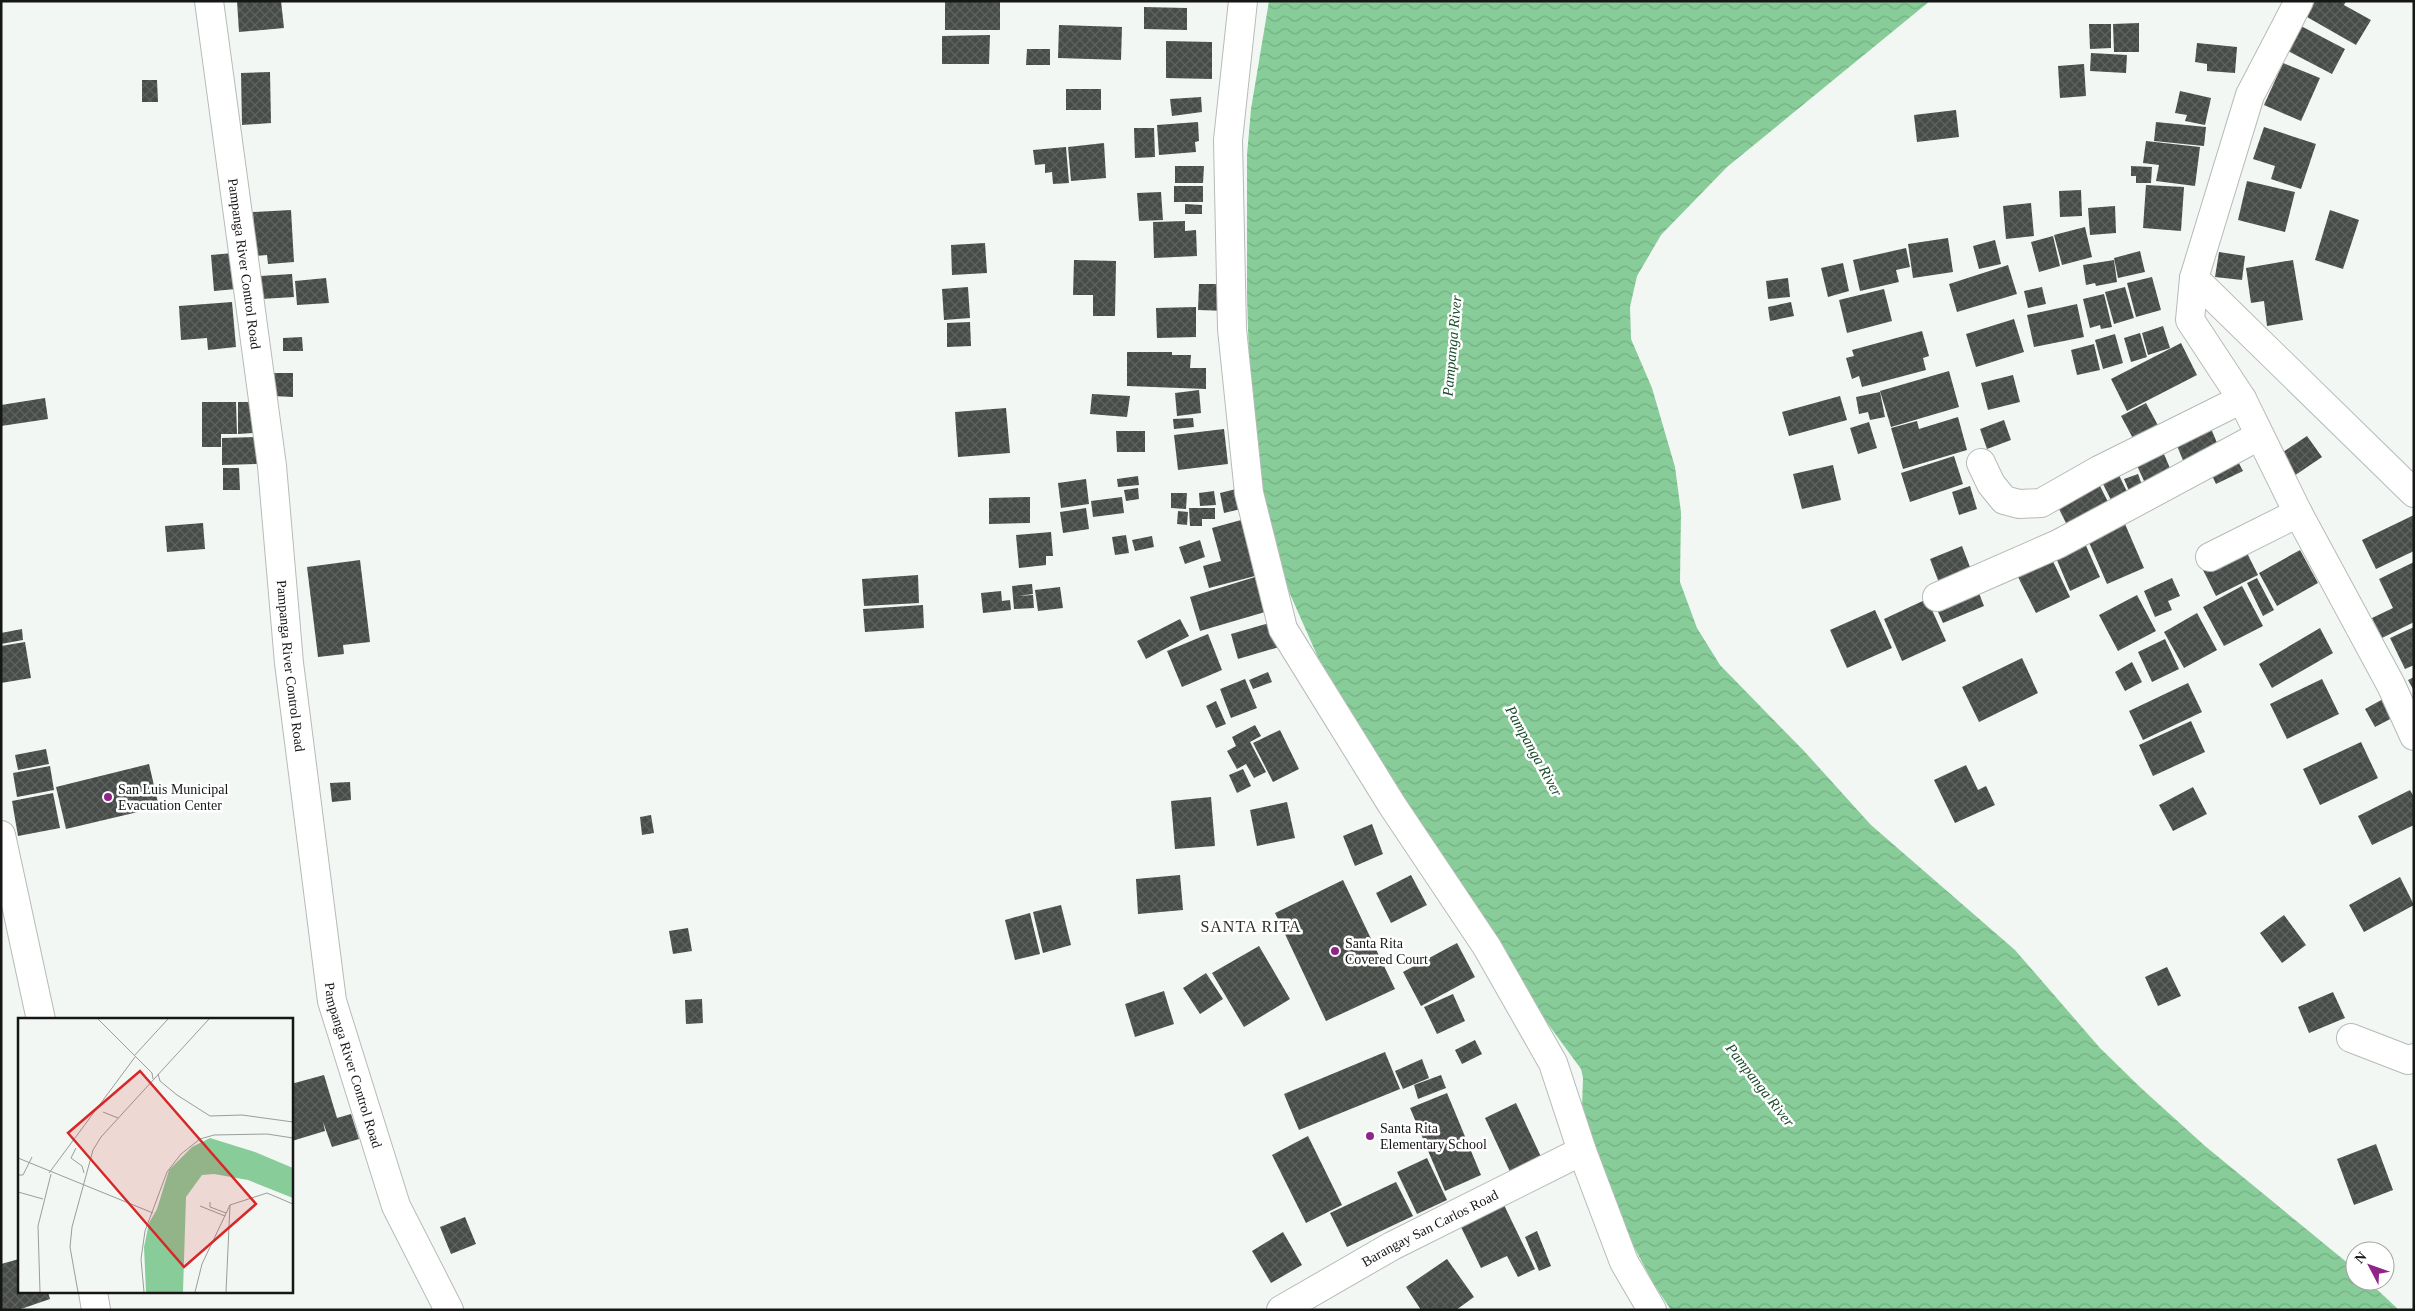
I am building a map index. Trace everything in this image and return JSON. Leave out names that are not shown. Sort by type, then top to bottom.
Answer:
[{"type":"street","name":"Pampanga River Control Road","points":[[208,1],[272,466],[289,664],[332,1001],[396,1206],[449,1310]]},
{"type":"street","points":[[1243,1],[1228,140],[1232,329],[1250,493],[1283,629],[1392,805],[1492,955],[1553,1064],[1582,1151],[1624,1262],[1652,1310]]},
{"type":"street","points":[[2298,1],[2250,95],[2194,278],[2190,320],[2242,399],[2298,512],[2391,685],[2414,736]]},
{"type":"street","points":[[2194,278],[2414,493]]},
{"type":"street","points":[[1981,463],[1991,484],[2004,500],[2019,504],[2041,503],[2099,470],[2242,399]]},
{"type":"street","points":[[1937,596],[2058,544],[2259,436]]},
{"type":"street","points":[[2210,557],[2298,512]]},
{"type":"street","points":[[1,835],[41,1018]]},
{"type":"street","points":[[2351,1038],[2408,1060],[2414,1058]]},
{"type":"street","name":"Barangay San Carlos Road","points":[[1281,1310],[1392,1246],[1582,1151]]},
{"type":"street","points":[[93,1294],[96,1310]]},
{"type":"water","name":"Pampanga River","points":[[1269,1],[1930,1],[1727,167],[1661,235],[1637,276],[1630,307],[1631,339],[1652,388],[1675,467],[1681,512],[1680,582],[1697,628],[1720,665],[1804,751],[1871,825],[2015,950],[2100,1048],[2141,1088],[2205,1146],[2345,1261],[2345,1291],[2379,1291],[2399,1310],[1671,1310],[1653,1283],[1612,1205],[1582,1107],[1583,1078],[1581,1069],[1540,1013],[1328,680],[1290,594],[1276,555],[1259,472],[1250,391],[1247,297],[1247,155],[1251,109]]},
{"type":"building","points":[[237,1],[281,1],[284,28],[239,32]]},
{"type":"building","points":[[945,1],[1000,1],[1000,30],[945,30]]},
{"type":"building","points":[[2315,1],[2346,1],[2344,5],[2371,20],[2356,45],[2307,17]]},
{"type":"building","points":[[1144,7],[1187,8],[1187,30],[1144,29]]},
{"type":"building","points":[[2139,23],[2139,52],[2114,52],[2113,24]]},
{"type":"building","points":[[2089,24],[2111,24],[2111,48],[2090,49]]},
{"type":"building","points":[[1059,25],[1122,27],[1121,60],[1058,58]]},
{"type":"building","points":[[2301,26],[2345,49],[2332,74],[2288,51]]},
{"type":"building","points":[[990,35],[989,64],[942,64],[942,36]]},
{"type":"building","points":[[1166,41],[1212,42],[1212,79],[1166,78]]},
{"type":"building","points":[[2197,43],[2237,47],[2235,73],[2207,71],[2207,64],[2195,62]]},
{"type":"building","points":[[1027,49],[1050,49],[1050,65],[1026,65]]},
{"type":"building","points":[[2091,53],[2127,55],[2126,73],[2090,71]]},
{"type":"building","points":[[2283,63],[2320,78],[2301,121],[2264,105]]},
{"type":"building","points":[[2084,64],[2086,96],[2060,98],[2058,66]]},
{"type":"building","points":[[270,72],[271,123],[242,125],[241,73]]},
{"type":"building","points":[[142,80],[157,80],[158,102],[142,102]]},
{"type":"building","points":[[1066,89],[1101,89],[1101,110],[1066,110]]},
{"type":"building","points":[[2180,91],[2211,98],[2205,125],[2185,121],[2187,115],[2175,113]]},
{"type":"building","points":[[1201,97],[1202,112],[1172,116],[1170,99]]},
{"type":"building","points":[[1956,110],[1959,137],[1917,142],[1914,115]]},
{"type":"building","points":[[1198,122],[1199,141],[1195,142],[1196,152],[1159,155],[1157,125]]},
{"type":"building","points":[[2156,122],[2206,127],[2204,146],[2154,141]]},
{"type":"building","points":[[2264,127],[2316,144],[2301,189],[2271,179],[2275,166],[2253,159]]},
{"type":"building","points":[[1134,128],[1154,128],[1155,157],[1135,158]]},
{"type":"building","points":[[2146,141],[2200,147],[2195,186],[2156,181],[2159,165],[2143,163]]},
{"type":"building","points":[[1104,143],[1106,178],[1071,181],[1068,147]]},
{"type":"building","points":[[1066,147],[1069,183],[1053,184],[1052,172],[1045,173],[1045,164],[1035,165],[1033,150]]},
{"type":"building","points":[[1175,166],[1204,166],[1203,183],[1175,183]]},
{"type":"building","points":[[2131,166],[2152,167],[2151,183],[2136,183],[2136,176],[2131,176]]},
{"type":"building","points":[[2247,181],[2295,192],[2285,232],[2238,220]]},
{"type":"building","points":[[2146,185],[2184,187],[2181,231],[2143,228]]},
{"type":"building","points":[[1174,186],[1203,186],[1203,202],[1174,202]]},
{"type":"building","points":[[2081,190],[2082,216],[2060,217],[2059,191]]},
{"type":"building","points":[[1161,192],[1163,220],[1139,221],[1137,193]]},
{"type":"building","points":[[2031,203],[2034,236],[2006,239],[2003,206]]},
{"type":"building","points":[[1185,204],[1202,205],[1202,214],[1185,214]]},
{"type":"building","points":[[2115,206],[2116,233],[2090,235],[2088,208]]},
{"type":"building","points":[[291,210],[294,262],[268,264],[267,255],[255,256],[253,212]]},
{"type":"building","points":[[2330,210],[2359,220],[2343,269],[2315,260]]},
{"type":"building","points":[[1185,221],[1185,231],[1196,230],[1197,256],[1154,258],[1153,222]]},
{"type":"building","points":[[2085,227],[2092,257],[2062,265],[2054,235]]},
{"type":"building","points":[[2053,236],[2060,266],[2039,272],[2031,242]]},
{"type":"building","points":[[1948,238],[1953,272],[1913,278],[1908,244]]},
{"type":"building","points":[[1995,240],[2001,264],[1979,269],[1973,246]]},
{"type":"building","points":[[985,243],[987,273],[952,275],[951,245]]},
{"type":"building","points":[[1906,248],[1910,267],[1896,270],[1899,282],[1860,291],[1853,260]]},
{"type":"building","points":[[2140,251],[2145,272],[2118,278],[2114,258]]},
{"type":"building","points":[[2219,252],[2245,256],[2242,280],[2215,277]]},
{"type":"building","points":[[233,253],[236,289],[214,291],[211,255]]},
{"type":"building","points":[[1074,260],[1116,261],[1115,316],[1093,316],[1093,295],[1073,295]]},
{"type":"building","points":[[2114,260],[2117,282],[2096,286],[2095,283],[2086,285],[2083,265]]},
{"type":"building","points":[[2293,260],[2303,320],[2267,326],[2264,301],[2251,303],[2246,268]]},
{"type":"building","points":[[1843,263],[1849,291],[1828,297],[1821,268]]},
{"type":"building","points":[[2008,265],[2017,294],[1957,312],[1949,284]]},
{"type":"building","points":[[292,274],[294,297],[261,299],[260,276]]},
{"type":"building","points":[[2152,277],[2161,310],[2136,317],[2127,283]]},
{"type":"building","points":[[326,278],[329,303],[297,305],[295,281]]},
{"type":"building","points":[[1788,278],[1790,297],[1768,299],[1766,281]]},
{"type":"building","points":[[1199,284],[1230,284],[1229,311],[1198,310]]},
{"type":"building","points":[[968,287],[970,318],[944,320],[942,289]]},
{"type":"building","points":[[2042,287],[2046,304],[2028,308],[2024,291]]},
{"type":"building","points":[[2125,287],[2134,318],[2114,324],[2105,292]]},
{"type":"building","points":[[1884,289],[1892,321],[1847,333],[1839,300]]},
{"type":"building","points":[[2104,294],[2112,327],[2101,329],[2100,325],[2090,328],[2083,299]]},
{"type":"building","points":[[232,302],[236,347],[208,350],[207,338],[181,340],[179,306]]},
{"type":"building","points":[[1791,302],[1794,316],[1770,321],[1768,307]]},
{"type":"building","points":[[2077,304],[2084,337],[2034,347],[2027,315]]},
{"type":"building","points":[[1196,307],[1196,337],[1157,338],[1156,308]]},
{"type":"building","points":[[2014,319],[2024,352],[1976,367],[1966,334]]},
{"type":"building","points":[[970,322],[971,346],[947,347],[947,323]]},
{"type":"building","points":[[2163,326],[2170,348],[2148,355],[2142,333]]},
{"type":"building","points":[[1922,331],[1929,356],[1923,358],[1926,370],[1862,387],[1859,376],[1852,379],[1846,358],[1854,356],[1852,350]]},
{"type":"building","points":[[2140,333],[2147,357],[2131,362],[2124,338]]},
{"type":"building","points":[[2115,334],[2123,363],[2103,369],[2095,340]]},
{"type":"building","points":[[302,337],[303,351],[283,351],[283,338]]},
{"type":"building","points":[[2181,343],[2197,375],[2127,411],[2111,379]]},
{"type":"building","points":[[2094,344],[2100,370],[2077,375],[2071,350]]},
{"type":"building","points":[[1127,352],[1172,352],[1172,355],[1191,355],[1190,368],[1206,368],[1206,389],[1127,386]]},
{"type":"building","points":[[1949,371],[1959,407],[1891,427],[1880,391]]},
{"type":"building","points":[[273,373],[293,373],[293,397],[273,396]]},
{"type":"building","points":[[2013,375],[2020,402],[1988,410],[1981,383]]},
{"type":"building","points":[[1199,390],[1201,413],[1177,416],[1175,393]]},
{"type":"building","points":[[1880,392],[1885,417],[1870,420],[1868,412],[1859,414],[1856,397]]},
{"type":"building","points":[[1092,394],[1130,396],[1127,417],[1090,414]]},
{"type":"building","points":[[1840,396],[1847,420],[1789,436],[1782,412]]},
{"type":"building","points":[[45,398],[48,419],[1,426],[1,405]]},
{"type":"building","points":[[202,402],[236,402],[237,434],[221,434],[221,447],[202,447]]},
{"type":"building","points":[[238,402],[253,402],[253,433],[238,434]]},
{"type":"building","points":[[2146,403],[2161,431],[2136,444],[2121,416]]},
{"type":"building","points":[[1006,408],[1010,453],[958,457],[955,412]]},
{"type":"building","points":[[1958,417],[1967,450],[1903,469],[1891,428],[1917,421],[1919,429]]},
{"type":"building","points":[[1193,418],[1194,427],[1174,429],[1173,419]]},
{"type":"building","points":[[2004,420],[2011,440],[1987,449],[1980,429]]},
{"type":"building","points":[[1869,422],[1877,448],[1858,454],[1850,428]]},
{"type":"building","points":[[2210,426],[2222,455],[2187,470],[2175,441]]},
{"type":"building","points":[[1224,429],[1228,464],[1178,470],[1174,435]]},
{"type":"building","points":[[1116,431],[1145,431],[1145,452],[1117,452]]},
{"type":"building","points":[[2307,436],[2322,457],[2294,476],[2280,454]]},
{"type":"building","points":[[257,437],[257,464],[222,465],[222,438]]},
{"type":"building","points":[[2161,447],[2175,480],[2149,492],[2134,459]]},
{"type":"building","points":[[2233,452],[2243,471],[2216,484],[2207,465]]},
{"type":"building","points":[[1954,456],[1963,484],[1910,502],[1901,473]]},
{"type":"building","points":[[1833,465],[1841,500],[1802,509],[1793,474]]},
{"type":"building","points":[[223,468],[239,468],[240,490],[223,490]]},
{"type":"building","points":[[2117,471],[2131,500],[2115,508],[2101,480]]},
{"type":"building","points":[[2138,474],[2145,493],[2132,498],[2124,479]]},
{"type":"building","points":[[1138,476],[1139,485],[1118,487],[1117,479]]},
{"type":"building","points":[[2096,478],[2110,506],[2068,527],[2054,499]]},
{"type":"building","points":[[1086,479],[1089,504],[1061,508],[1058,483]]},
{"type":"building","points":[[1970,486],[1977,509],[1959,515],[1952,492]]},
{"type":"building","points":[[1138,488],[1139,499],[1126,501],[1124,490]]},
{"type":"building","points":[[1240,488],[1245,508],[1224,513],[1220,493]]},
{"type":"building","points":[[1214,491],[1216,505],[1200,506],[1199,493]]},
{"type":"building","points":[[1171,493],[1187,493],[1186,509],[1171,508]]},
{"type":"building","points":[[1030,497],[1030,523],[989,524],[989,498]]},
{"type":"building","points":[[1122,497],[1124,513],[1093,517],[1091,501]]},
{"type":"building","points":[[1086,508],[1089,529],[1063,533],[1060,512]]},
{"type":"building","points":[[1189,508],[1215,508],[1215,519],[1202,519],[1202,526],[1190,526]]},
{"type":"building","points":[[1178,511],[1188,512],[1187,525],[1177,524]]},
{"type":"building","points":[[2414,515],[2414,551],[2376,569],[2362,540]]},
{"type":"building","points":[[2122,517],[2144,568],[2107,584],[2085,533]]},
{"type":"building","points":[[1241,520],[1255,576],[1209,588],[1203,566],[1221,561],[1212,528]]},
{"type":"building","points":[[203,523],[205,549],[167,552],[165,526]]},
{"type":"building","points":[[1051,532],[1053,556],[1046,556],[1046,565],[1019,568],[1016,535]]},
{"type":"building","points":[[1126,535],[1129,553],[1115,555],[1112,537]]},
{"type":"building","points":[[1152,536],[1154,547],[1135,551],[1132,540]]},
{"type":"building","points":[[2083,539],[2100,577],[2070,591],[2054,553]]},
{"type":"building","points":[[1200,540],[1205,557],[1185,564],[1179,547]]},
{"type":"building","points":[[1962,546],[1973,575],[1941,588],[1930,559]]},
{"type":"building","points":[[2244,547],[2258,575],[2216,596],[2202,568]]},
{"type":"building","points":[[2300,550],[2318,583],[2277,606],[2259,573]]},
{"type":"building","points":[[2050,555],[2070,597],[2036,613],[2015,571]]},
{"type":"building","points":[[360,560],[370,642],[343,645],[344,654],[318,657],[307,567]]},
{"type":"building","points":[[2414,562],[2414,622],[2382,638],[2372,618],[2393,608],[2379,579]]},
{"type":"building","points":[[918,575],[919,603],[864,606],[862,579]]},
{"type":"building","points":[[1255,577],[1265,612],[1200,631],[1190,597]]},
{"type":"building","points":[[2172,578],[2180,596],[2168,601],[2172,610],[2155,617],[2144,591]]},
{"type":"building","points":[[2257,578],[2274,610],[2263,616],[2247,583]]},
{"type":"building","points":[[1032,584],[1033,594],[1018,596],[1033,595],[1034,608],[1014,609],[1012,586]]},
{"type":"building","points":[[2242,586],[2263,626],[2224,646],[2203,607]]},
{"type":"building","points":[[1060,587],[1063,608],[1038,611],[1035,590]]},
{"type":"building","points":[[1977,588],[1984,606],[1943,623],[1935,605]]},
{"type":"building","points":[[1001,591],[1002,601],[1010,600],[1011,610],[983,613],[981,593]]},
{"type":"building","points":[[2137,595],[2156,631],[2118,651],[2099,615]]},
{"type":"building","points":[[1927,599],[1946,641],[1902,661],[1884,619]]},
{"type":"building","points":[[923,605],[924,628],[865,632],[863,609]]},
{"type":"building","points":[[1875,610],[1892,648],[1847,668],[1830,630]]},
{"type":"building","points":[[2197,613],[2217,650],[2184,668],[2164,632]]},
{"type":"building","points":[[1180,619],[1189,636],[1146,659],[1137,641]]},
{"type":"building","points":[[1273,622],[1279,647],[1238,659],[1231,634]]},
{"type":"building","points":[[2414,627],[2414,665],[2405,669],[2390,638]]},
{"type":"building","points":[[2320,628],[2333,653],[2272,688],[2259,664]]},
{"type":"building","points":[[22,629],[23,640],[1,644],[1,633]]},
{"type":"building","points":[[1208,634],[1222,670],[1182,687],[1167,651]]},
{"type":"building","points":[[2165,639],[2179,669],[2152,682],[2138,652]]},
{"type":"building","points":[[25,642],[31,678],[1,683],[1,646]]},
{"type":"building","points":[[2022,658],[2038,693],[1979,722],[1962,687]]},
{"type":"building","points":[[2132,662],[2142,682],[2125,691],[2115,672]]},
{"type":"building","points":[[1268,672],[1272,682],[1253,689],[1249,680]]},
{"type":"building","points":[[2414,677],[2414,691],[2408,680]]},
{"type":"building","points":[[1245,679],[1257,708],[1231,718],[1220,689]]},
{"type":"building","points":[[2322,679],[2339,714],[2287,739],[2270,704]]},
{"type":"building","points":[[2188,683],[2202,712],[2143,740],[2129,711]]},
{"type":"building","points":[[2383,699],[2394,717],[2375,727],[2365,709]]},
{"type":"building","points":[[1216,701],[1226,724],[1216,728],[1206,706]]},
{"type":"building","points":[[2191,721],[2205,752],[2153,776],[2139,745]]},
{"type":"building","points":[[1255,725],[1261,736],[1250,742],[1266,772],[1254,778],[1246,764],[1237,769],[1227,751],[1236,746],[1232,737]]},
{"type":"building","points":[[1280,730],[1299,769],[1273,782],[1253,743]]},
{"type":"building","points":[[2361,742],[2378,778],[2320,805],[2303,769]]},
{"type":"building","points":[[46,749],[49,764],[18,770],[15,755]]},
{"type":"building","name":"San Luis Municipal Evacuation Center","points":[[149,764],[159,807],[66,829],[56,787]]},
{"type":"building","points":[[1966,765],[1978,790],[1986,786],[1995,805],[1955,823],[1934,780]]},
{"type":"building","points":[[50,766],[54,790],[17,797],[13,773]]},
{"type":"building","points":[[1243,769],[1251,786],[1237,793],[1229,775]]},
{"type":"building","points":[[350,782],[351,800],[332,802],[330,783]]},
{"type":"building","points":[[2193,787],[2207,814],[2173,831],[2159,805]]},
{"type":"building","points":[[2410,790],[2414,797],[2414,825],[2372,845],[2358,816]]},
{"type":"building","points":[[53,793],[60,828],[18,836],[12,801]]},
{"type":"building","points":[[1211,797],[1215,846],[1175,849],[1171,801]]},
{"type":"building","points":[[1287,802],[1295,838],[1257,846],[1250,810]]},
{"type":"building","points":[[651,815],[654,833],[642,835],[640,817]]},
{"type":"building","points":[[1372,824],[1383,854],[1355,866],[1343,836]]},
{"type":"building","points":[[1180,875],[1183,910],[1138,914],[1136,879]]},
{"type":"building","points":[[1411,875],[1427,905],[1391,923],[1376,893]]},
{"type":"building","points":[[2400,877],[2414,905],[2364,932],[2349,905]]},
{"type":"building","name":"Santa Rita Covered Court","points":[[1343,880],[1395,989],[1326,1021],[1275,913]]},
{"type":"building","points":[[1061,905],[1071,945],[1043,953],[1033,912]]},
{"type":"building","points":[[1030,913],[1040,954],[1015,960],[1005,920]]},
{"type":"building","points":[[2284,915],[2306,945],[2282,963],[2260,933]]},
{"type":"building","points":[[688,928],[692,951],[673,954],[669,931]]},
{"type":"building","points":[[1457,943],[1475,977],[1421,1006],[1403,972]]},
{"type":"building","points":[[1259,946],[1290,999],[1244,1027],[1212,973]]},
{"type":"building","points":[[2167,967],[2181,996],[2158,1006],[2145,977]]},
{"type":"building","points":[[1206,973],[1223,999],[1200,1014],[1183,988]]},
{"type":"building","points":[[1164,991],[1174,1024],[1135,1037],[1125,1004]]},
{"type":"building","points":[[2333,992],[2345,1018],[2309,1033],[2298,1007]]},
{"type":"building","points":[[1453,994],[1465,1021],[1437,1034],[1424,1007]]},
{"type":"building","points":[[702,999],[703,1023],[686,1024],[685,1000]]},
{"type":"building","points":[[1475,1040],[1482,1054],[1462,1064],[1455,1050]]},
{"type":"building","points":[[1385,1052],[1400,1089],[1299,1130],[1284,1094]]},
{"type":"building","points":[[1422,1059],[1429,1078],[1403,1089],[1395,1071]]},
{"type":"building","points":[[324,1075],[337,1118],[351,1114],[359,1139],[332,1147],[323,1122],[325,1131],[292,1141],[292,1084]]},
{"type":"building","points":[[1441,1075],[1446,1088],[1418,1099],[1414,1085]]},
{"type":"building","points":[[1447,1093],[1481,1175],[1445,1191],[1410,1108]]},
{"type":"building","points":[[1516,1103],[1543,1161],[1512,1176],[1485,1118]]},
{"type":"building","points":[[1308,1136],[1342,1205],[1306,1223],[1272,1155]]},
{"type":"building","points":[[2376,1144],[2393,1190],[2354,1205],[2337,1159]]},
{"type":"building","points":[[1427,1158],[1447,1200],[1417,1214],[1397,1172]]},
{"type":"building","points":[[1396,1182],[1413,1216],[1347,1247],[1330,1213]]},
{"type":"building","points":[[1504,1205],[1535,1269],[1518,1277],[1507,1256],[1481,1268],[1461,1227]]},
{"type":"building","points":[[465,1217],[476,1244],[451,1254],[440,1227]]},
{"type":"building","points":[[1537,1231],[1551,1266],[1539,1271],[1525,1237]]},
{"type":"building","points":[[1283,1232],[1302,1265],[1271,1283],[1252,1251]]},
{"type":"building","points":[[18,1259],[18,1294],[49,1294],[50,1299],[18,1310],[1,1310],[1,1264]]},
{"type":"building","points":[[1447,1259],[1474,1297],[1456,1310],[1421,1310],[1406,1287]]},
{"type":"place","name":"San Luis Municipal Evacuation Center","points":[[108,797]]},
{"type":"place","name":"Santa Rita Covered Court","points":[[1335,951]]},
{"type":"place","name":"Santa Rita Elementary School","points":[[1370,1136]]},
{"type":"district","name":"SANTA RITA","points":[[1251,926]]}]
